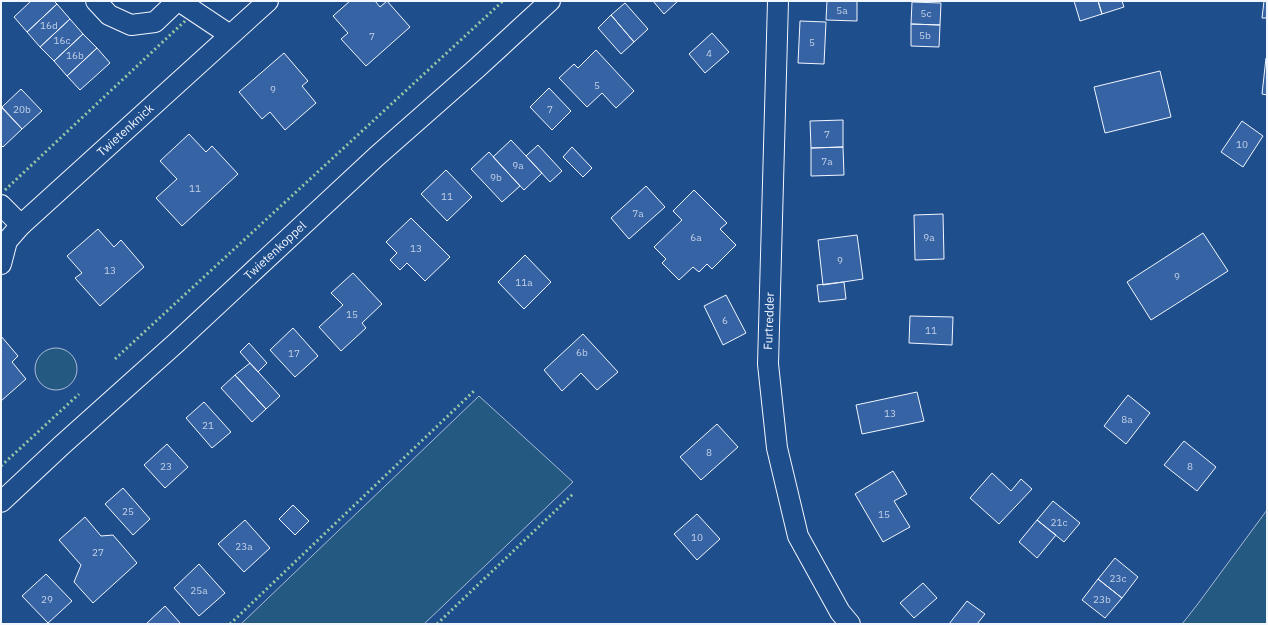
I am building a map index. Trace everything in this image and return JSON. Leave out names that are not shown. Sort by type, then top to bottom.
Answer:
[{"type":"street","points":[[96,1],[109,15],[131,25],[155,22],[178,1],[230,35]]},
{"type":"street","name":"Twietenknick","points":[[1,264],[7,241],[21,225],[268,1]]},
{"type":"street","name":"Twietenkoppel","points":[[1,502],[378,156],[550,1]]},
{"type":"street","name":"Furtredder","points":[[778,1],[768,364],[775,433],[777,448],[798,536],[840,612],[850,624]]},
{"type":"street","points":[[1,205],[21,225]]},
{"type":"shaded area","points":[[56,348],[71,354],[77,369],[71,384],[56,390],[41,384],[35,369],[41,354]]},
{"type":"shaded area","points":[[479,396],[573,482],[424,624],[241,624]]},
{"type":"shaded area","points":[[1267,510],[1267,624],[1182,624],[1197,605]]},
{"type":"building","points":[[31,1],[54,1],[57,4],[27,32],[14,17]]},
{"type":"building","points":[[350,1],[375,1],[380,7],[387,1],[410,27],[366,66],[341,39],[348,33],[333,16]]},
{"type":"building","points":[[653,1],[678,1],[664,14]]},
{"type":"building","points":[[827,1],[857,1],[857,21],[826,20]]},
{"type":"building","points":[[1074,1],[1098,1],[1102,14],[1080,21]]},
{"type":"building","points":[[1098,1],[1122,1],[1124,7],[1102,14]]},
{"type":"building","points":[[1264,1],[1267,1],[1267,18],[1262,18]]},
{"type":"building","points":[[912,2],[941,3],[940,25],[911,24]]},
{"type":"building","points":[[625,3],[648,29],[634,42],[611,15]]},
{"type":"building","points":[[57,4],[70,19],[40,47],[27,32]]},
{"type":"building","points":[[611,15],[634,42],[621,54],[598,28]]},
{"type":"building","points":[[70,19],[83,34],[54,61],[40,47]]},
{"type":"building","points":[[800,21],[826,22],[824,64],[798,63]]},
{"type":"building","points":[[911,24],[940,25],[939,47],[911,46]]},
{"type":"building","points":[[712,33],[729,52],[705,73],[689,54]]},
{"type":"building","points":[[83,34],[97,48],[67,76],[54,61]]},
{"type":"building","points":[[97,48],[110,63],[80,90],[67,76]]},
{"type":"building","points":[[596,50],[634,91],[616,108],[602,93],[587,107],[559,78],[574,64],[578,68]]},
{"type":"building","points":[[284,53],[308,81],[302,86],[316,103],[285,130],[270,112],[262,119],[239,92]]},
{"type":"building","points":[[1267,58],[1267,95],[1262,94]]},
{"type":"building","points":[[1160,71],[1171,117],[1105,133],[1094,87]]},
{"type":"building","points":[[549,88],[571,111],[552,130],[530,107]]},
{"type":"building","points":[[21,89],[42,111],[22,129],[2,107]]},
{"type":"building","points":[[1,107],[22,129],[3,147],[1,145]]},
{"type":"building","points":[[843,120],[843,147],[811,148],[810,121]]},
{"type":"building","points":[[1242,121],[1263,136],[1243,167],[1221,152]]},
{"type":"building","points":[[189,134],[206,152],[212,146],[238,174],[182,226],[156,198],[177,179],[160,161]]},
{"type":"building","points":[[511,140],[542,173],[524,190],[493,157]]},
{"type":"building","points":[[538,145],[562,171],[550,182],[526,156]]},
{"type":"building","points":[[572,147],[592,168],[583,177],[563,157]]},
{"type":"building","points":[[843,147],[844,175],[811,176],[811,148]]},
{"type":"building","points":[[489,152],[520,186],[502,202],[471,169]]},
{"type":"building","points":[[446,170],[472,197],[447,221],[421,194]]},
{"type":"building","points":[[646,186],[665,207],[629,239],[611,218]]},
{"type":"building","points":[[694,190],[727,223],[720,229],[736,245],[712,269],[707,264],[699,272],[693,267],[679,280],[662,263],[666,259],[654,247],[682,220],[673,211]]},
{"type":"building","points":[[943,214],[944,259],[915,260],[914,215]]},
{"type":"building","points":[[411,218],[450,257],[425,281],[407,263],[400,270],[390,260],[397,253],[386,242]]},
{"type":"building","points":[[98,229],[114,247],[121,240],[144,267],[100,306],[75,278],[82,273],[67,256]]},
{"type":"building","points":[[1203,233],[1228,271],[1151,320],[1127,282]]},
{"type":"building","points":[[857,235],[863,279],[823,285],[818,240]]},
{"type":"building","points":[[525,255],[551,282],[524,309],[498,282]]},
{"type":"building","points":[[353,273],[382,304],[362,323],[366,328],[341,351],[319,327],[343,305],[331,293]]},
{"type":"building","points":[[844,282],[846,299],[819,302],[817,285]]},
{"type":"building","points":[[726,295],[746,333],[723,345],[704,306]]},
{"type":"building","points":[[910,316],[953,317],[952,345],[909,343]]},
{"type":"building","points":[[293,328],[318,356],[295,377],[270,350]]},
{"type":"building","points":[[583,334],[618,372],[597,390],[581,373],[562,391],[544,370]]},
{"type":"building","points":[[1,336],[18,356],[12,362],[26,379],[1,401]]},
{"type":"building","points":[[249,343],[267,363],[258,372],[240,352]]},
{"type":"building","points":[[250,363],[280,396],[266,409],[235,375]]},
{"type":"building","points":[[235,375],[266,409],[252,422],[221,388]]},
{"type":"building","points":[[917,392],[924,421],[862,434],[856,405]]},
{"type":"building","points":[[1128,395],[1150,413],[1126,444],[1104,426]]},
{"type":"building","points":[[204,402],[231,432],[212,448],[186,418]]},
{"type":"building","points":[[717,424],[738,447],[701,480],[680,457]]},
{"type":"building","points":[[1184,441],[1216,467],[1197,491],[1164,465]]},
{"type":"building","points":[[167,444],[188,467],[165,488],[144,465]]},
{"type":"building","points":[[893,471],[907,494],[894,501],[910,527],[883,542],[855,494]]},
{"type":"building","points":[[992,473],[1011,491],[1021,479],[1032,489],[999,524],[970,498]]},
{"type":"building","points":[[123,488],[150,519],[133,535],[105,504]]},
{"type":"building","points":[[1053,501],[1080,523],[1064,542],[1037,520]]},
{"type":"building","points":[[293,505],[309,521],[295,535],[279,519]]},
{"type":"building","points":[[697,514],[720,539],[697,560],[674,534]]},
{"type":"building","points":[[85,517],[101,536],[113,535],[137,563],[93,603],[74,582],[81,565],[59,540]]},
{"type":"building","points":[[245,520],[270,548],[244,572],[218,544]]},
{"type":"building","points":[[1037,520],[1056,535],[1037,558],[1019,542]]},
{"type":"building","points":[[1115,558],[1138,577],[1122,598],[1098,579]]},
{"type":"building","points":[[199,564],[225,593],[199,616],[174,588]]},
{"type":"building","points":[[46,574],[72,601],[48,623],[22,596]]},
{"type":"building","points":[[1098,579],[1122,598],[1105,618],[1082,600]]},
{"type":"building","points":[[923,583],[937,598],[914,618],[900,603]]},
{"type":"building","points":[[967,601],[985,614],[977,624],[949,624]]},
{"type":"building","points":[[165,606],[181,624],[146,624]]},
{"type":"hedge","points":[[115,359],[503,1]]},
{"type":"hedge","points":[[5,190],[185,21]]},
{"type":"hedge","points":[[230,624],[475,390]]},
{"type":"hedge","points":[[1,466],[79,394]]},
{"type":"hedge","points":[[437,624],[574,493]]}]
